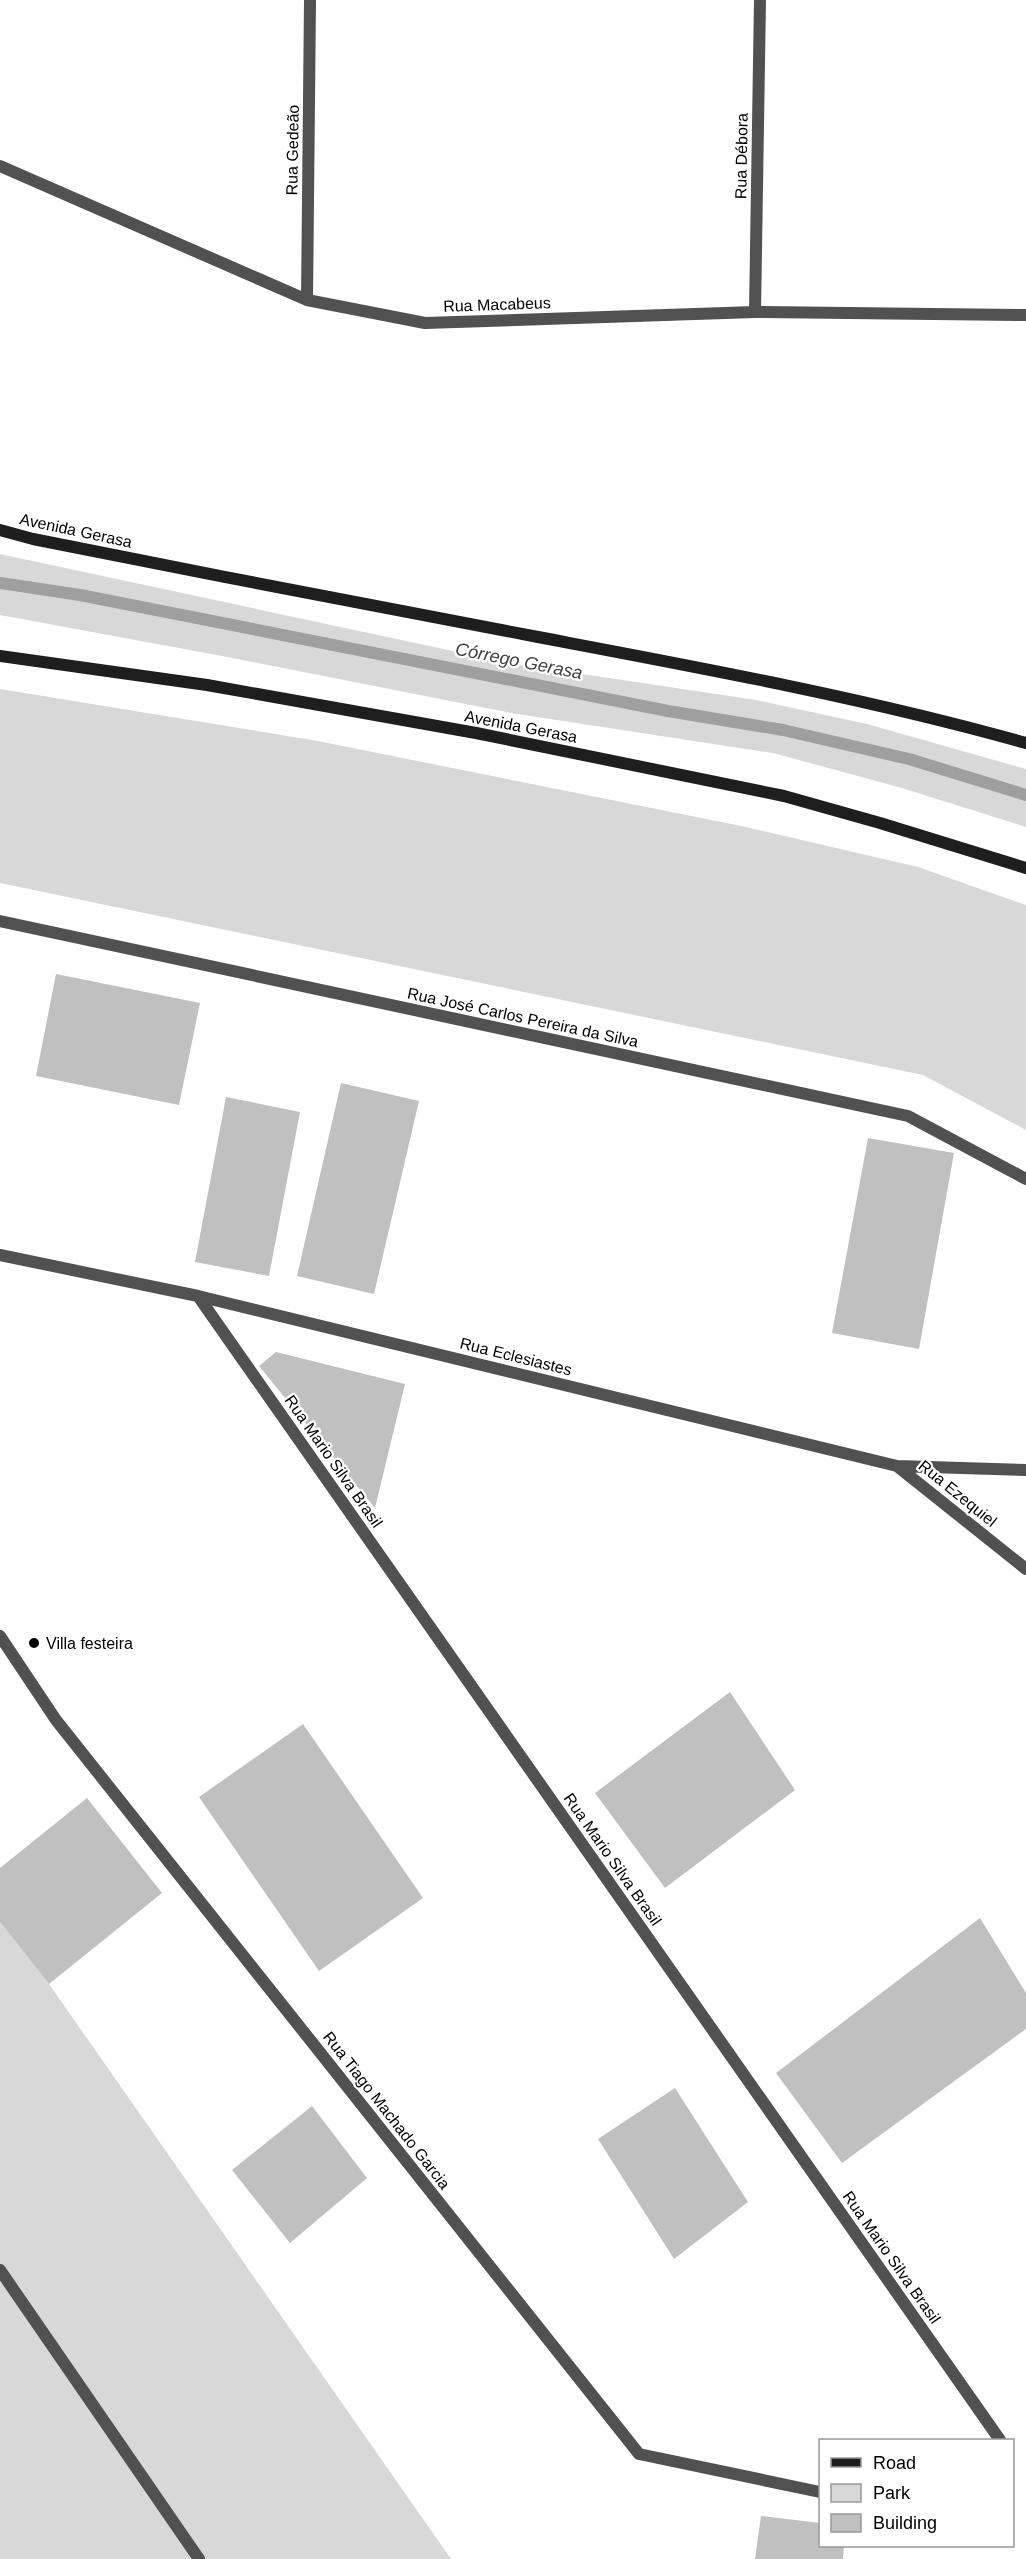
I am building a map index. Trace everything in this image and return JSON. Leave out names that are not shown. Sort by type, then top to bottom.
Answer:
[{"type":"main road","name":"Avenida Gerasa","points":[[0,530],[33,539],[252,583],[780,682],[965,726],[1026,743]]},
{"type":"main road","name":"Avenida Gerasa","points":[[0,656],[207,685],[476,733],[784,796],[1026,868]]},
{"type":"street","name":"Rua Gedeão","points":[[307,300],[310,0]]},
{"type":"street","name":"Rua Débora","points":[[755,312],[760,0]]},
{"type":"street","name":"Rua Macabeus","points":[[0,166],[307,300],[425,323],[755,312],[1026,315]]},
{"type":"street","name":"Rua José Carlos Pereira da Silva","points":[[0,921],[908,1116],[1026,1179]]},
{"type":"street","name":"Rua Eclesiastes","points":[[0,1255],[198,1296],[897,1466],[1026,1470]]},
{"type":"street","name":"Rua Mario Silva Brasil","points":[[198,1296],[999,2439]]},
{"type":"street","name":"Rua Ezequiel","points":[[897,1466],[1026,1569]]},
{"type":"street","name":"Rua Tiago Machado Garcia","points":[[0,1636],[56,1720],[639,2454],[819,2492]]},
{"type":"street","points":[[0,2270],[199,2559]]},
{"type":"green space","points":[[0,554],[509,663],[756,700],[867,724],[1026,769],[1026,827],[902,788],[773,753],[511,713],[0,615]]},
{"type":"green space","points":[[0,689],[318,741],[746,827],[918,867],[1026,905],[1026,1130],[923,1075],[0,883]]},
{"type":"green space","points":[[0,1922],[49,1984],[451,2559],[0,2559]]},
{"type":"building","points":[[56,974],[200,1003],[179,1105],[36,1076]]},
{"type":"building","points":[[341,1083],[419,1101],[374,1294],[297,1276]]},
{"type":"building","points":[[226,1097],[300,1112],[269,1276],[195,1262]]},
{"type":"building","points":[[868,1138],[954,1153],[919,1349],[832,1333]]},
{"type":"building","points":[[276,1352],[405,1384],[375,1508],[259,1366]]},
{"type":"building","points":[[730,1692],[795,1790],[665,1888],[595,1793]]},
{"type":"building","points":[[303,1724],[423,1898],[319,1971],[199,1797]]},
{"type":"building","points":[[87,1798],[162,1893],[49,1984],[0,1922],[0,1868]]},
{"type":"building","points":[[980,1918],[1026,1993],[1026,2029],[842,2163],[776,2073]]},
{"type":"building","points":[[675,2088],[748,2202],[674,2259],[598,2139]]},
{"type":"building","points":[[312,2106],[367,2178],[290,2243],[232,2170]]},
{"type":"building","points":[[761,2516],[819,2523],[819,2547],[844,2547],[843,2559],[755,2559]]},
{"type":"waterway","name":"Córrego Gerasa","points":[[0,583],[80,595],[668,711],[783,730],[909,759],[1026,795]]},
{"type":"place","name":"Villa festeira","points":[[34,1643]]}]
